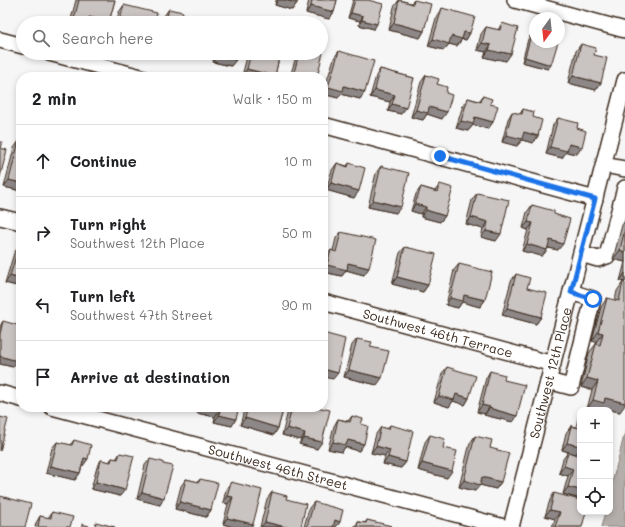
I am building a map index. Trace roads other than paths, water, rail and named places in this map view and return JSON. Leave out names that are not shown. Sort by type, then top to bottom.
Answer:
[{"type":"street","points":[[514,0],[625,30]]},
{"type":"street","points":[[0,40],[16,44]]},
{"type":"street","points":[[76,60],[122,72]]},
{"type":"street","name":"Southwest 12th Place","points":[[511,527],[625,80]]},
{"type":"street","points":[[328,126],[595,199]]},
{"type":"street","points":[[604,164],[625,169]]},
{"type":"street","points":[[581,254],[598,259],[607,256],[625,188]]},
{"type":"street","points":[[0,217],[16,221]]},
{"type":"street","points":[[548,381],[571,387],[593,299],[571,292]]},
{"type":"street","name":"Southwest 46th Terrace","points":[[328,303],[552,364]]},
{"type":"street","points":[[0,393],[16,398]]},
{"type":"street","name":"Southwest 46th Street","points":[[71,412],[504,527]]}]
